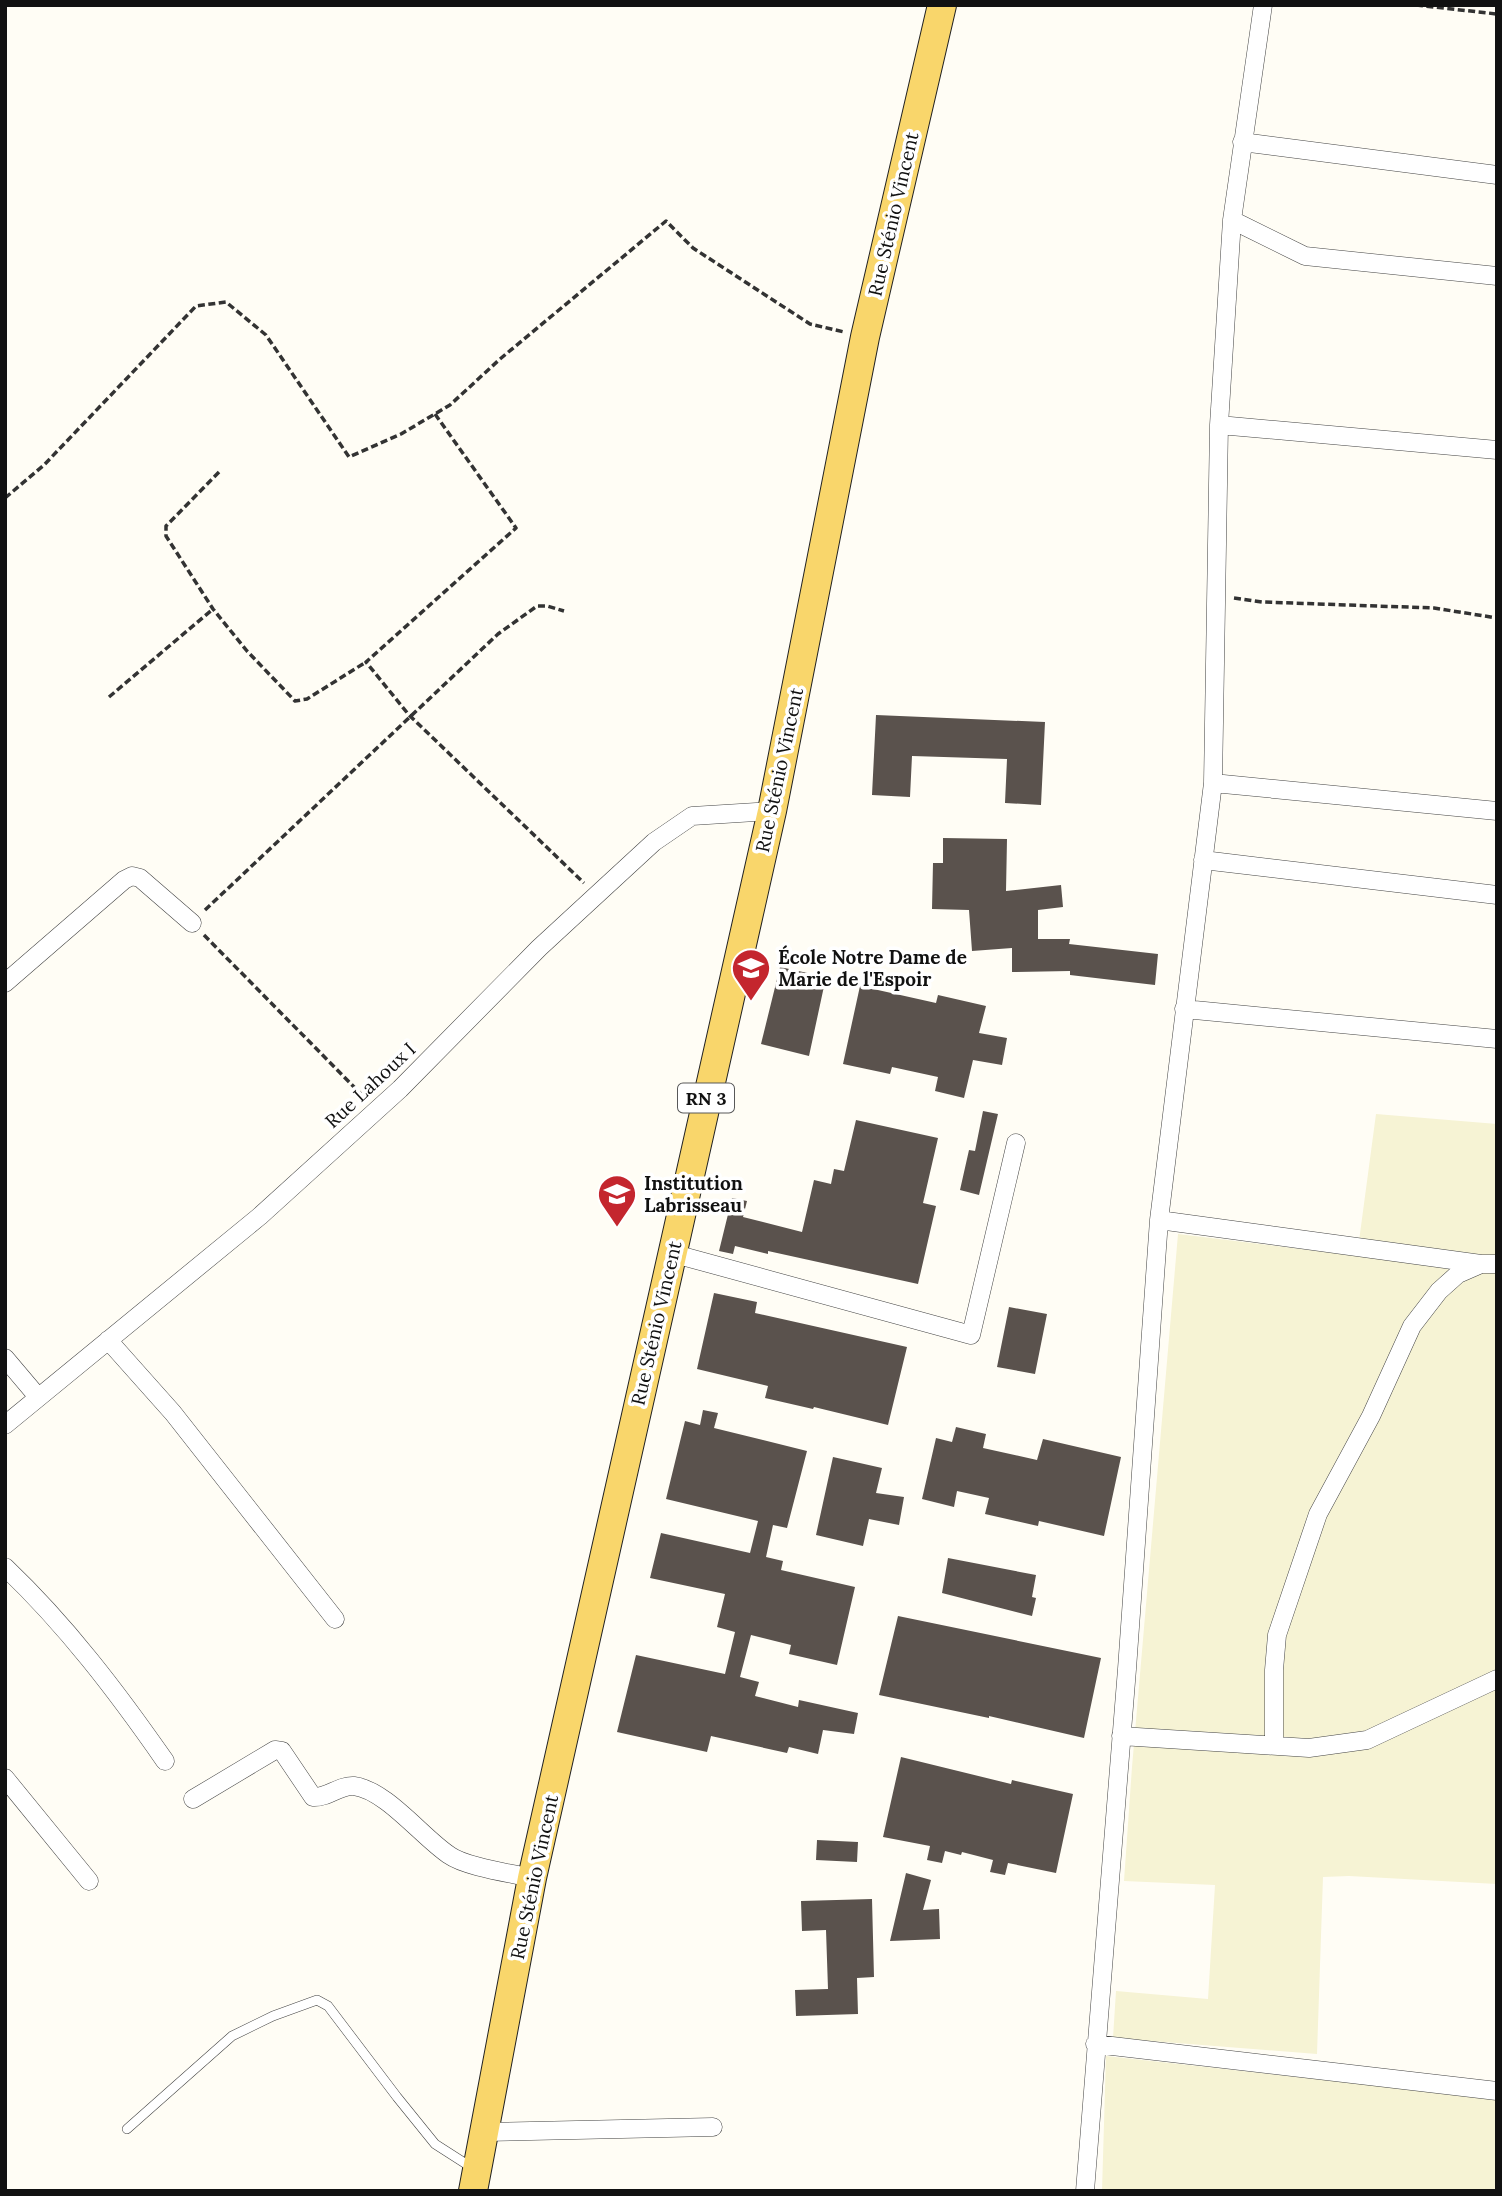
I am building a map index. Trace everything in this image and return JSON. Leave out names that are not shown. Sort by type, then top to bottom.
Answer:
[{"type":"main road","name":"Rue Sténio Vincent","points":[[475,2181],[532,1878],[772,811],[865,337],[942,5]]},
{"type":"street","points":[[1085,2191],[1159,1220],[1213,783],[1219,425],[1232,220],[1263,5]]},
{"type":"street","points":[[1242,142],[1497,175]]},
{"type":"street","points":[[1232,220],[1305,256],[1497,276]]},
{"type":"street","points":[[1219,425],[1497,450]]},
{"type":"street","points":[[1213,783],[1497,811]]},
{"type":"street","name":"Rue Lahoux I","points":[[5,1425],[260,1216],[377,1110],[539,948],[654,842],[692,816],[772,811]]},
{"type":"street","points":[[1203,860],[1497,895]]},
{"type":"street","points":[[5,983],[132,876],[140,878],[192,923]]},
{"type":"street","points":[[1184,1009],[1497,1039]]},
{"type":"street","points":[[671,1253],[971,1335],[1016,1143]]},
{"type":"street","points":[[1159,1220],[1489,1264]]},
{"type":"street","points":[[1274,1745],[1274,1670],[1278,1635],[1318,1514],[1371,1416],[1412,1326],[1439,1291],[1458,1274],[1489,1264]]},
{"type":"street","points":[[108,1340],[173,1413],[335,1619]]},
{"type":"street","points":[[5,1359],[38,1397]]},
{"type":"street","points":[[5,1567],[65,1630],[125,1705],[165,1761]]},
{"type":"street","points":[[1121,1736],[1309,1748],[1367,1740],[1497,1679]]},
{"type":"street","points":[[193,1799],[275,1750],[282,1751],[313,1797],[321,1797],[340,1788],[353,1786],[373,1792],[450,1857],[532,1878]]},
{"type":"street","points":[[5,1778],[89,1881]]},
{"type":"street","points":[[1096,2044],[1497,2091]]},
{"type":"street","points":[[485,2132],[713,2127]]},
{"type":"lane","points":[[127,2129],[232,2036],[273,2015],[317,2000],[328,2006],[435,2144],[475,2181]]},
{"type":"path","points":[[1416,5],[1497,14]]},
{"type":"path","points":[[5,498],[44,466],[196,306],[226,302],[265,335],[349,457],[401,434],[450,405],[500,359],[666,221],[693,248],[810,324],[865,337]]},
{"type":"path","points":[[219,472],[166,526],[166,536],[213,610],[247,651],[295,701],[307,699],[366,662],[516,528],[435,414]]},
{"type":"path","points":[[1216,595],[1262,602],[1434,608],[1497,618]]},
{"type":"path","points":[[377,1110],[192,923],[498,634],[537,606],[564,611]]},
{"type":"path","points":[[109,697],[213,610]]},
{"type":"path","points":[[366,662],[410,715],[597,895]]},
{"type":"shaded area","points":[[1376,1114],[1497,1124],[1497,1884],[1323,1877],[1317,2054],[1113,2038],[1116,1991],[1208,1999],[1215,1885],[1124,1881],[1178,1234],[1357,1256]]},
{"type":"shaded area","points":[[1106,2056],[1497,2099],[1497,2191],[1102,2191]]},
{"type":"building","points":[[876,715],[1045,722],[1041,805],[1005,803],[1007,759],[912,756],[910,797],[872,795]]},
{"type":"building","points":[[943,838],[1007,839],[1006,891],[1061,885],[1063,907],[1038,910],[1038,939],[1070,939],[1069,944],[1158,954],[1155,985],[1070,975],[1070,971],[1012,972],[1012,948],[972,951],[969,910],[932,909],[933,863],[943,863]]},
{"type":"building","points":[[780,967],[826,977],[809,1056],[761,1044]]},
{"type":"building","points":[[860,986],[936,1003],[938,995],[986,1006],[979,1033],[1007,1038],[1002,1065],[973,1060],[964,1098],[935,1091],[938,1077],[892,1067],[890,1074],[843,1064]]},
{"type":"building","points":[[983,1111],[998,1114],[979,1195],[960,1190],[969,1150],[975,1151]]},
{"type":"building","points":[[856,1120],[938,1138],[923,1203],[936,1206],[918,1284],[768,1251],[768,1254],[735,1246],[733,1254],[719,1251],[732,1198],[747,1201],[743,1217],[802,1232],[814,1180],[831,1184],[834,1169],[844,1171]]},
{"type":"building","points":[[714,1293],[757,1302],[755,1313],[907,1347],[888,1425],[765,1398],[768,1386],[697,1369]]},
{"type":"building","points":[[1009,1307],[1047,1314],[1035,1374],[997,1367]]},
{"type":"building","points":[[703,1410],[718,1413],[714,1428],[807,1451],[787,1528],[773,1525],[766,1557],[783,1561],[781,1570],[855,1587],[837,1665],[789,1654],[791,1645],[751,1635],[740,1677],[759,1682],[755,1696],[798,1707],[799,1700],[858,1713],[854,1734],[823,1730],[818,1754],[789,1747],[787,1753],[711,1736],[707,1752],[617,1732],[636,1655],[725,1674],[735,1632],[717,1627],[725,1594],[650,1578],[661,1533],[750,1553],[758,1521],[666,1499],[685,1421],[700,1425]]},
{"type":"building","points":[[956,1427],[986,1434],[983,1448],[1037,1460],[1043,1439],[1121,1457],[1104,1536],[1039,1521],[1038,1526],[985,1514],[989,1498],[957,1491],[954,1507],[922,1499],[936,1438],[952,1442]]},
{"type":"building","points":[[833,1457],[882,1468],[876,1493],[904,1497],[899,1525],[869,1519],[863,1546],[816,1535]]},
{"type":"building","points":[[948,1558],[1036,1575],[1032,1597],[1036,1598],[1032,1616],[942,1593]]},
{"type":"building","points":[[898,1616],[1101,1658],[1084,1738],[879,1695]]},
{"type":"building","points":[[901,1757],[1011,1784],[1012,1780],[1073,1794],[1056,1873],[1008,1863],[1005,1875],[990,1872],[993,1860],[962,1852],[961,1855],[945,1851],[942,1863],[927,1860],[930,1846],[883,1837]]},
{"type":"building","points":[[817,1840],[858,1842],[857,1862],[816,1860]]},
{"type":"building","points":[[906,1873],[931,1880],[923,1910],[939,1909],[940,1939],[890,1941]]},
{"type":"building","points":[[872,1899],[874,1977],[857,1978],[858,2014],[796,2016],[795,1990],[828,1989],[826,1930],[802,1931],[801,1901]]},
{"type":"place","name":"École Notre Dame de Marie de l'Espoir","points":[[751,1002]]},
{"type":"place","name":"Institution Labrisseau","points":[[617,1228]]}]
